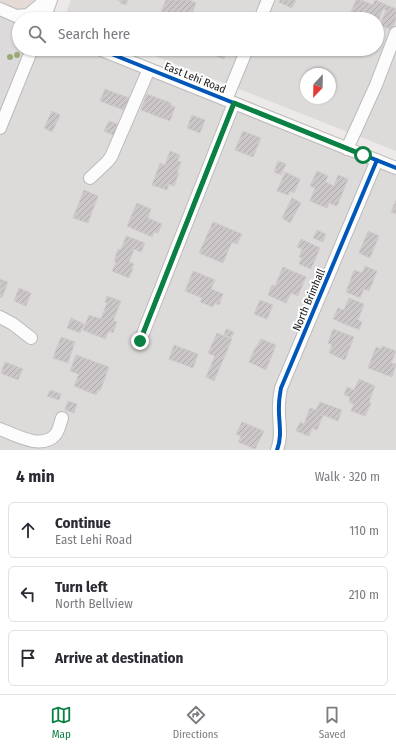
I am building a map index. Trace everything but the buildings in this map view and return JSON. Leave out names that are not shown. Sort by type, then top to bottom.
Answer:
[{"type":"street","points":[[32,12],[44,0]]},
{"type":"street","points":[[47,12],[51,0]]},
{"type":"street","points":[[263,12],[268,0]]},
{"type":"street","points":[[0,9],[12,14]]},
{"type":"street","points":[[347,149],[376,85],[396,33]]},
{"type":"street","points":[[0,128],[29,56]]},
{"type":"street","name":"East Lehi Road","points":[[116,56],[396,168]]},
{"type":"street","points":[[140,341],[230,102],[245,56]]},
{"type":"street","points":[[90,178],[111,157],[149,69]]},
{"type":"street","name":"North Brimhall","points":[[277,450],[279,443],[279,406],[281,388],[377,160]]},
{"type":"street","points":[[0,316],[31,338]]},
{"type":"street","points":[[0,429],[36,442],[47,442],[56,435],[62,418]]},
{"type":"shaded area","points":[[0,0],[51,0],[47,12],[12,12],[12,14],[0,9]]},
{"type":"shaded area","points":[[71,0],[396,0],[396,151],[155,56],[384,56],[384,12],[67,12]]},
{"type":"shaded area","points":[[0,9],[12,15],[12,56],[29,56],[0,128]]},
{"type":"shaded area","points":[[29,56],[116,56],[396,168],[396,450],[0,450],[0,128]]},
{"type":"cycle path","points":[[116,56],[396,168]]},
{"type":"cycle path","points":[[140,341],[234,103]]},
{"type":"cycle path","points":[[277,450],[280,439],[279,403],[281,388],[377,160]]},
{"type":"route","points":[[140,341],[234,103],[363,155]]}]
